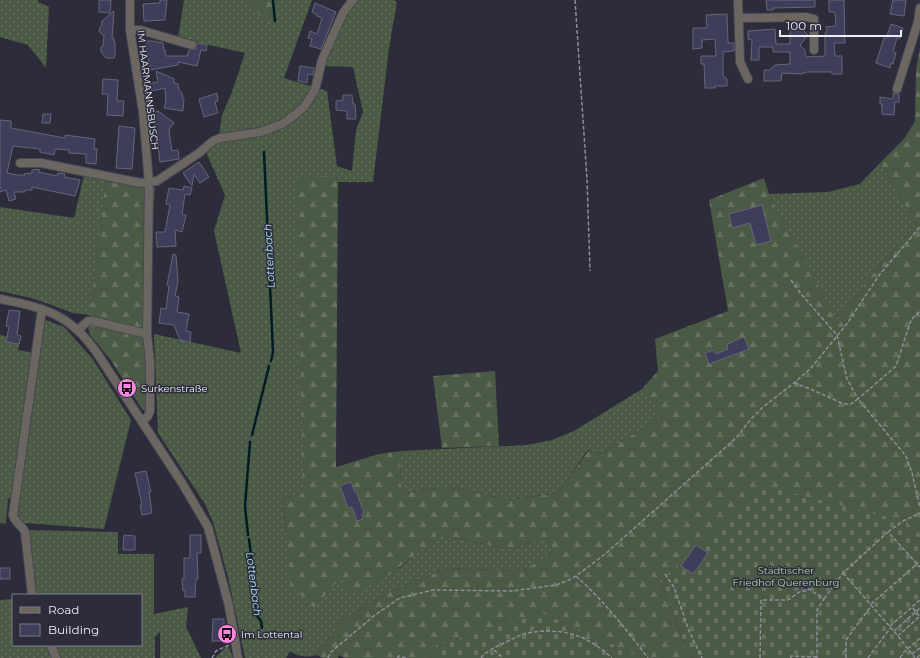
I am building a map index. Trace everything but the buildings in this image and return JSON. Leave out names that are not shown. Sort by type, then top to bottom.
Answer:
[{"type":"street","name":"IM HAARMANNSBUSCH","points":[[130,0],[130,30],[143,112],[149,183],[147,334],[150,362],[150,411],[147,418],[142,422]]},
{"type":"street","points":[[20,163],[41,163],[141,183],[149,183],[157,181],[181,166],[213,141],[220,138],[261,132],[282,124],[296,114],[315,90],[322,60],[343,13],[353,0]]},
{"type":"street","points":[[738,0],[740,62],[748,79]]},
{"type":"street","points":[[897,89],[918,22],[920,8]]},
{"type":"street","points":[[739,18],[806,17],[814,19],[814,50]]},
{"type":"street","points":[[130,30],[140,30],[192,45]]},
{"type":"street","points":[[0,299],[42,309],[65,320],[87,338],[98,353],[208,527],[226,592],[238,658]]},
{"type":"street","points":[[32,594],[25,532],[23,528],[14,521],[13,515],[42,309]]},
{"type":"street","points":[[78,330],[88,321],[93,321],[147,334]]},
{"type":"street","points":[[51,646],[56,658]]},
{"type":"path","points":[[575,0],[587,179],[590,271]]},
{"type":"path","points":[[328,658],[331,652],[369,620],[400,598],[433,590],[512,591],[556,585],[576,576],[604,555],[736,438],[763,407],[811,368],[846,325],[880,274],[920,227]]},
{"type":"path","points":[[791,280],[801,294],[837,335],[847,379],[858,399],[906,456],[912,473],[920,508]]},
{"type":"path","points":[[794,383],[844,404],[851,404],[896,366],[911,320],[920,311]]},
{"type":"path","points":[[791,658],[791,656],[816,658],[817,610],[824,599],[843,573],[888,532],[903,521],[920,513]]},
{"type":"path","points":[[888,532],[918,563],[920,567]]},
{"type":"path","points":[[846,658],[846,640],[871,605],[918,563]]},
{"type":"path","points":[[843,573],[894,631],[912,654],[916,658],[920,655]]},
{"type":"path","points":[[665,574],[674,587],[689,631],[702,658]]},
{"type":"path","points":[[576,576],[596,593],[618,618],[648,658]]},
{"type":"path","points":[[760,658],[761,600],[788,600],[801,591],[806,591],[809,589],[824,599]]},
{"type":"path","points":[[868,658],[890,627],[920,600]]},
{"type":"path","points":[[898,636],[920,616],[912,607]]},
{"type":"path","points":[[894,631],[920,608]]},
{"type":"path","points":[[481,658],[493,649],[524,634],[543,631],[568,634],[586,639],[612,658]]},
{"type":"path","points":[[900,658],[908,648],[920,638]]},
{"type":"path","points":[[212,658],[216,651],[236,642]]},
{"type":"path","points":[[912,654],[920,648]]},
{"type":"path","points":[[493,649],[503,658]]},
{"type":"path","points":[[397,658],[399,656],[406,658]]},
{"type":"green space","points":[[0,0],[38,0],[38,2],[49,7],[46,68],[28,45],[0,37]]},
{"type":"green space","points":[[184,0],[245,0],[269,24],[273,0],[312,0],[284,78],[327,91],[337,166],[352,171],[356,130],[363,112],[353,67],[323,66],[328,51],[354,0],[393,0],[397,2],[389,48],[373,182],[338,182],[338,176],[303,494],[282,498],[287,536],[342,577],[400,568],[438,535],[509,549],[546,538],[552,553],[521,571],[448,568],[390,592],[345,618],[316,655],[313,656],[299,656],[290,651],[286,658],[245,658],[228,577],[213,522],[205,504],[158,433],[154,334],[241,353],[214,231],[225,195],[205,150],[218,143],[222,115],[232,92],[245,53],[178,38]]},
{"type":"green space","points":[[245,0],[273,0],[269,25]]},
{"type":"green space","points":[[920,48],[920,543],[903,521],[660,581],[688,653],[692,658],[641,658],[435,646],[430,658],[345,658],[339,655],[338,658],[323,658],[316,655],[345,618],[390,592],[448,568],[521,571],[552,553],[546,538],[509,549],[438,535],[396,570],[362,590],[349,595],[341,577],[314,608],[290,584],[287,536],[282,498],[303,494],[297,179],[338,175],[336,467],[379,454],[401,451],[400,481],[404,493],[450,486],[508,500],[558,493],[589,450],[601,454],[663,416],[642,389],[658,371],[655,339],[728,311],[709,200],[764,178],[769,194],[837,321],[871,276],[916,224],[880,163],[904,139],[915,121],[916,70]]},
{"type":"green space","points":[[880,163],[916,224],[871,276],[837,322],[769,194],[828,192],[860,184]]},
{"type":"green space","points":[[84,175],[106,179],[90,315],[73,313],[35,299],[0,291],[0,207],[74,218]]},
{"type":"green space","points":[[106,179],[155,188],[145,337],[147,362],[146,412],[142,409],[110,359],[90,335],[88,327]]},
{"type":"green space","points":[[43,319],[64,327],[92,358],[131,420],[104,529],[25,523],[18,515],[17,507]]},
{"type":"green space","points":[[0,335],[13,338],[12,343],[19,344],[18,350],[34,353],[14,495],[9,499],[4,500],[0,500]]},
{"type":"green space","points":[[495,371],[499,446],[442,448],[433,376]]},
{"type":"green space","points":[[642,389],[663,416],[601,454],[588,450],[558,493],[508,500],[450,486],[404,493],[400,481],[401,451],[527,445],[552,440],[574,431]]},
{"type":"green space","name":"Städtischer Friedhof Querenburg","points":[[764,486],[903,521],[920,543],[920,658],[692,658],[688,653],[660,581]]},
{"type":"green space","points":[[0,500],[8,500],[6,524],[0,523]]},
{"type":"green space","points":[[29,530],[118,532],[118,554],[154,554],[154,614],[188,607],[186,627],[201,658],[160,658],[160,632],[155,637],[155,658],[57,658],[51,646],[142,646],[142,594],[32,594],[28,535]]},
{"type":"green space","points":[[12,599],[12,646],[49,646],[54,658],[0,658],[0,600]]},
{"type":"green space","points":[[542,613],[642,658],[430,658],[435,646]]},
{"type":"green space","points":[[228,645],[233,658],[215,658]]},
{"type":"waterway","name":"Lottenbach","points":[[273,1],[275,21]]},
{"type":"waterway","name":"Lottenbach","points":[[264,152],[273,352],[271,361]]},
{"type":"waterway","name":"Lottenbach","points":[[252,435],[269,366]]},
{"type":"waterway","name":"Lottenbach","points":[[248,535],[245,506],[250,442]]},
{"type":"waterway","name":"Lottenbach","points":[[249,539],[253,570],[251,574],[257,591],[254,597],[257,609],[256,612],[261,621],[262,628]]},
{"type":"place","name":"Surkenstraße","points":[[127,388]]},
{"type":"place","name":"Im Lottental","points":[[227,634]]}]
